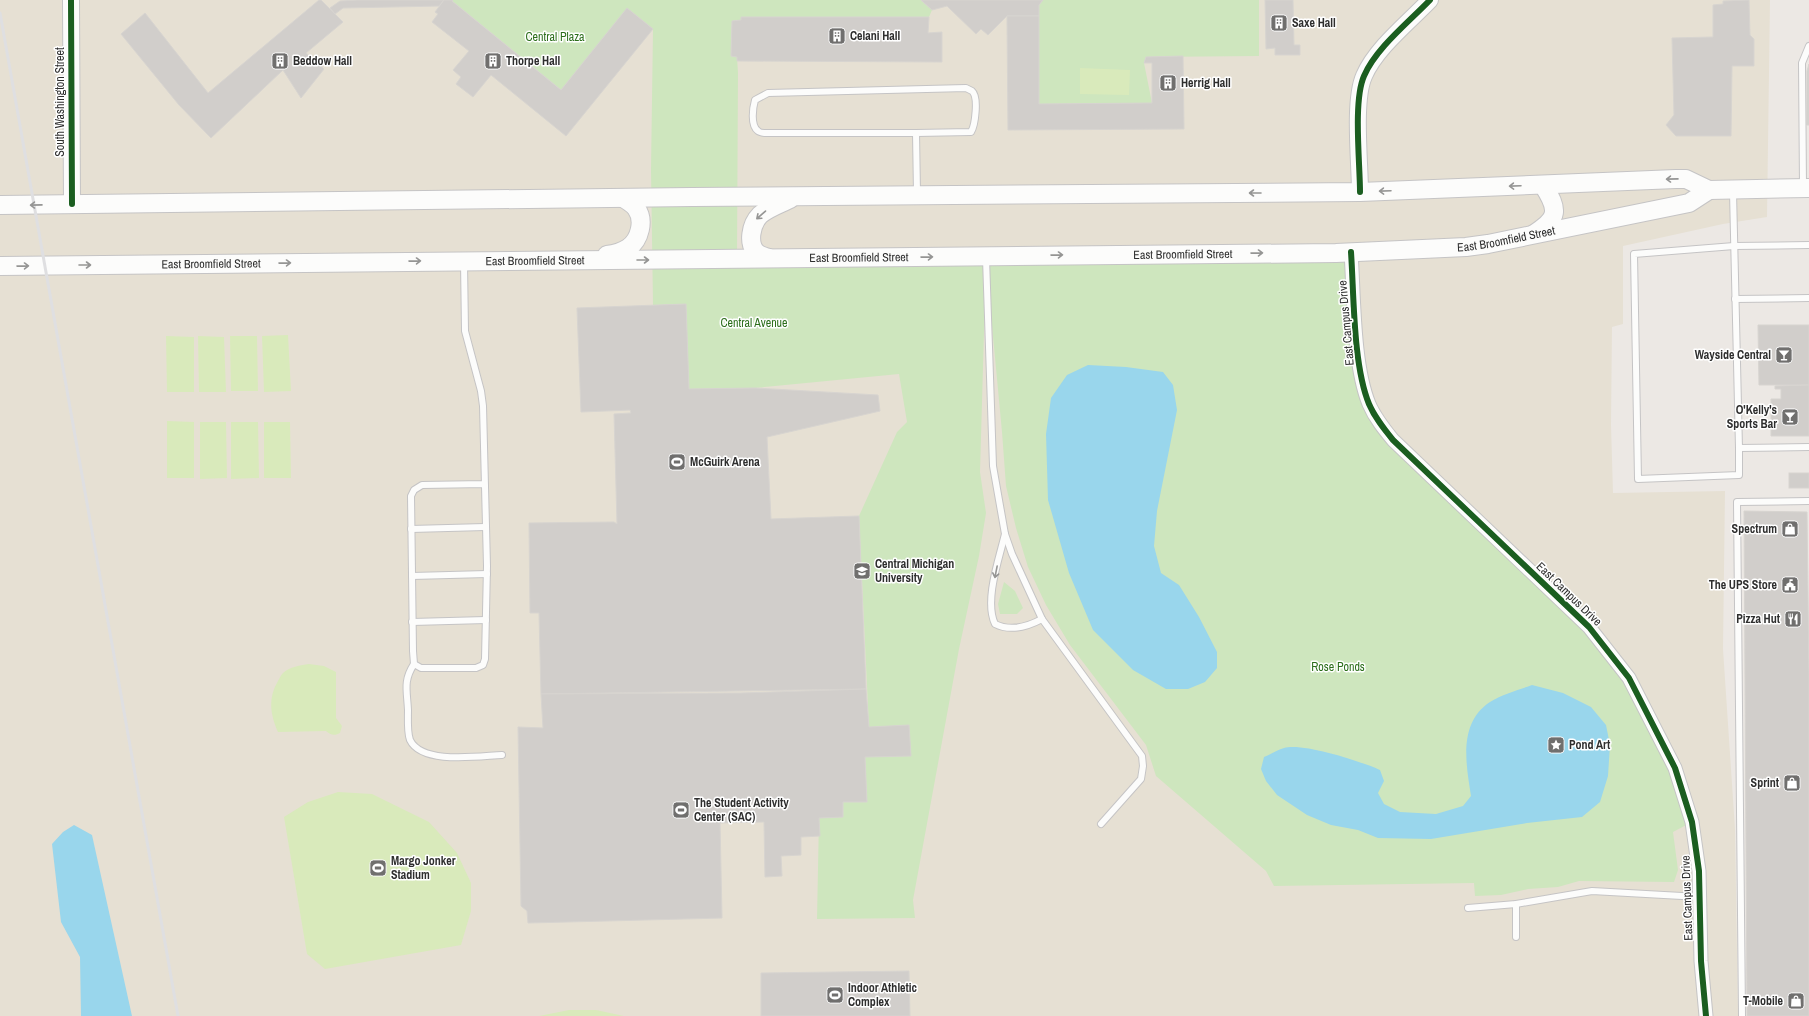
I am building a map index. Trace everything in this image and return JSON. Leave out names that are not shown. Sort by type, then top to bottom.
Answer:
[{"type":"main road","points":[[0,205],[795,196],[1360,192],[1686,179],[1709,190],[1806,188]]},
{"type":"main road","points":[[1530,236],[1548,225],[1553,217],[1554,206],[1543,185]]},
{"type":"main road","name":"East Broomfield Street","points":[[0,266],[1351,252],[1466,247],[1530,236],[1689,204],[1709,190]]},
{"type":"main road","points":[[769,258],[761,255],[754,249],[751,237],[755,220],[765,211],[795,196]]},
{"type":"main road","points":[[586,260],[624,250],[629,247],[638,236],[640,222],[638,212],[635,207],[623,198]]},
{"type":"street","name":"South Washington Street","points":[[71,0],[72,204]]},
{"type":"street","points":[[1360,192],[1359,105],[1361,84],[1371,64],[1383,49],[1430,0]]},
{"type":"street","name":"East Campus Drive","points":[[1351,252],[1358,356],[1369,404],[1379,422],[1393,440],[1589,627],[1629,678],[1675,768],[1692,822],[1700,897],[1701,961],[1706,1016]]},
{"type":"lane","points":[[1806,188],[1802,63],[1809,46]]},
{"type":"lane","points":[[966,88],[972,91],[974,95],[976,122],[971,132],[916,133],[759,132],[755,128],[753,106],[755,100],[768,93],[966,88]]},
{"type":"lane","points":[[916,133],[917,195]]},
{"type":"lane","points":[[1732,190],[1734,246],[1739,448],[1739,475],[1638,479],[1634,254],[1734,246],[1809,246]]},
{"type":"lane","points":[[986,256],[993,466],[1005,534],[1012,554],[1042,619],[1142,756],[1144,766],[1141,779],[1101,824]]},
{"type":"lane","points":[[414,664],[421,668],[476,668],[483,665],[485,659],[487,574],[483,406],[481,391],[465,332],[464,261]]},
{"type":"lane","points":[[1735,299],[1809,298]]},
{"type":"lane","points":[[1739,448],[1809,447]]},
{"type":"lane","points":[[485,484],[422,485],[414,490],[411,496],[412,622],[414,664],[407,676],[408,729],[410,740],[416,748],[426,754],[440,757],[502,755]]},
{"type":"lane","points":[[1742,1016],[1737,502],[1809,501]]},
{"type":"lane","points":[[411,529],[485,527]]},
{"type":"lane","points":[[1005,534],[993,585],[990,606],[995,624],[1008,629],[1027,625],[1042,619]]},
{"type":"lane","points":[[412,576],[487,574]]},
{"type":"lane","points":[[412,622],[486,620]]},
{"type":"lane","points":[[1468,908],[1516,904],[1592,891],[1700,897]]},
{"type":"lane","points":[[1516,904],[1516,937]]},
{"type":"shaded area","name":"Central Michigan University","points":[[0,0],[1770,0],[1767,217],[1723,224],[1623,246],[1623,324],[1612,327],[1611,425],[1613,493],[1725,491],[1723,649],[1735,829],[1738,1016],[0,1016]]},
{"type":"green space","name":"Rose Ponds","points":[[921,0],[932,10],[929,17],[741,17],[741,20],[732,21],[731,56],[737,57],[738,73],[737,258],[1351,252],[1362,379],[1393,440],[1505,547],[1629,678],[1692,822],[1673,832],[1678,870],[1674,882],[1579,881],[1558,887],[1528,889],[1501,895],[1475,896],[1474,883],[1274,886],[1266,871],[1156,776],[1146,745],[1070,645],[1046,605],[1028,567],[1016,528],[1006,486],[986,262],[980,472],[986,513],[979,556],[959,649],[913,900],[915,918],[817,919],[819,818],[843,817],[843,802],[867,801],[865,757],[869,727],[859,516],[897,432],[907,422],[899,374],[755,388],[689,389],[686,304],[653,305],[651,170],[653,29],[628,9],[561,90],[452,1]]},
{"type":"green space","points":[[1043,0],[1259,0],[1259,56],[1146,57],[1144,63],[1152,103],[1039,104],[1039,5]]},
{"type":"green space","points":[[1080,68],[1130,70],[1129,95],[1080,94]]},
{"type":"green space","points":[[288,335],[291,391],[264,392],[262,336]]},
{"type":"green space","points":[[166,336],[194,337],[194,392],[167,392]]},
{"type":"green space","points":[[198,336],[224,337],[226,392],[199,392]]},
{"type":"green space","points":[[230,336],[257,336],[258,391],[231,391]]},
{"type":"green space","points":[[167,421],[194,422],[194,478],[167,478]]},
{"type":"green space","points":[[200,422],[226,422],[227,478],[200,479]]},
{"type":"green space","points":[[231,422],[258,422],[259,478],[231,479]]},
{"type":"green space","points":[[264,422],[290,422],[291,478],[264,478]]},
{"type":"green space","points":[[1004,582],[1015,591],[1023,608],[1017,614],[1000,614],[998,604]]},
{"type":"green space","points":[[309,664],[324,666],[336,672],[336,718],[342,726],[340,733],[336,735],[326,731],[278,732],[273,719],[271,700],[275,687],[281,676],[288,669]]},
{"type":"green space","name":"Margo Jonker Stadium","points":[[338,792],[372,794],[429,822],[457,853],[471,883],[471,911],[461,945],[325,969],[307,954],[284,817],[308,802]]},
{"type":"green space","points":[[569,1010],[596,1010],[624,1016],[539,1016]]},
{"type":"water","points":[[1088,365],[1126,367],[1163,372],[1173,385],[1177,410],[1157,511],[1154,546],[1161,573],[1179,585],[1199,617],[1217,652],[1217,668],[1205,682],[1188,689],[1166,689],[1133,670],[1093,630],[1069,573],[1048,500],[1046,434],[1051,398],[1067,375]]},
{"type":"water","points":[[1532,685],[1563,693],[1591,707],[1606,725],[1610,745],[1608,776],[1600,802],[1582,817],[1527,823],[1431,839],[1378,838],[1358,830],[1331,825],[1307,815],[1277,795],[1266,781],[1261,769],[1264,757],[1284,748],[1293,747],[1318,750],[1360,762],[1380,770],[1384,781],[1378,793],[1384,804],[1400,812],[1436,814],[1463,806],[1471,796],[1466,758],[1469,733],[1473,721],[1480,711],[1490,702],[1505,694]]},
{"type":"water","points":[[74,825],[92,835],[132,1016],[81,1016],[80,957],[61,922],[52,844],[63,832]]},
{"type":"building","name":"Beddow Hall","points":[[319,0],[321,0],[343,22],[306,53],[324,69],[301,98],[283,70],[211,138],[179,105],[121,34],[145,13],[208,93]]},
{"type":"building","points":[[444,0],[439,6],[343,8],[335,14],[330,8],[340,1]]},
{"type":"building","name":"Thorpe Hall","points":[[444,0],[453,0],[452,1],[561,90],[627,8],[653,29],[566,136],[491,75],[473,97],[456,84],[461,77],[453,70],[469,51],[432,22],[438,14],[435,12]]},
{"type":"building","points":[[921,0],[1043,0],[1039,5],[1039,16],[1007,16],[988,35],[981,29],[976,34],[947,6],[932,10]]},
{"type":"building","name":"Saxe Hall","points":[[1265,0],[1293,0],[1294,45],[1300,45],[1300,55],[1275,55],[1275,48],[1266,49]]},
{"type":"building","points":[[1749,0],[1750,35],[1754,39],[1754,66],[1732,66],[1731,136],[1676,136],[1666,125],[1674,115],[1672,38],[1713,37],[1713,5],[1723,4],[1723,1]]},
{"type":"building","name":"Herrig Hall","points":[[1007,16],[1039,16],[1039,104],[1152,103],[1152,63],[1144,63],[1146,57],[1183,56],[1184,129],[1008,130]]},
{"type":"building","name":"Celani Hall","points":[[741,17],[929,17],[928,33],[942,32],[942,62],[737,61],[737,57],[731,56],[732,21],[741,20]]},
{"type":"building","points":[[1809,64],[1809,125],[1807,125],[1807,71]]},
{"type":"building","points":[[686,304],[689,389],[755,388],[878,395],[880,411],[767,437],[771,519],[859,516],[866,689],[541,694],[539,613],[530,613],[529,523],[614,522],[617,524],[614,414],[631,413],[630,410],[581,412],[577,308]]},
{"type":"building","name":"Wayside Central","points":[[1758,325],[1809,325],[1809,385],[1759,385]]},
{"type":"building","name":"O'Kelly's Sports Bar","points":[[1809,385],[1809,436],[1771,436],[1771,399],[1781,399],[1781,389],[1775,389],[1775,386]]},
{"type":"building","points":[[1789,473],[1809,473],[1809,488],[1789,488]]},
{"type":"building","points":[[1744,511],[1807,512],[1809,675],[1809,1016],[1747,1016]]},
{"type":"building","name":"The Student Activity Center (SAC)","points":[[866,689],[869,727],[909,725],[911,756],[865,757],[867,802],[843,802],[843,817],[819,818],[820,836],[801,837],[801,855],[781,856],[782,876],[765,877],[764,822],[720,823],[722,918],[528,923],[527,911],[521,906],[518,727],[543,728],[541,694],[740,693]]},
{"type":"building","name":"Indoor Athletic Complex","points":[[909,971],[910,1016],[761,1016],[761,973]]},
{"type":"railway","points":[[0,13],[178,1016]]},
{"type":"cycle path","points":[[71,0],[72,204]]},
{"type":"cycle path","points":[[1360,192],[1358,116],[1361,87],[1364,76],[1376,55],[1430,0]]},
{"type":"cycle path","points":[[1351,252],[1355,330],[1360,370],[1369,404],[1377,419],[1393,440],[1589,627],[1629,678],[1675,768],[1692,822],[1699,871],[1701,961],[1706,1016]]},
{"type":"place","name":"Saxe Hall","points":[[1279,23]]},
{"type":"place","name":"Celani Hall","points":[[837,36]]},
{"type":"place","name":"Beddow Hall","points":[[280,61]]},
{"type":"place","name":"Thorpe Hall","points":[[493,61]]},
{"type":"place","name":"Herrig Hall","points":[[1168,83]]},
{"type":"place","name":"Wayside Central","points":[[1784,355]]},
{"type":"place","name":"O'Kelly's Sports Bar","points":[[1790,417]]},
{"type":"place","name":"McGuirk Arena","points":[[677,462]]},
{"type":"place","name":"Spectrum","points":[[1790,529]]},
{"type":"place","name":"Central Michigan University","points":[[862,571]]},
{"type":"place","name":"The UPS Store","points":[[1790,585]]},
{"type":"place","name":"Pizza Hut","points":[[1793,619]]},
{"type":"place","name":"Pond Art","points":[[1556,745]]},
{"type":"place","name":"Sprint","points":[[1792,783]]},
{"type":"place","name":"The Student Activity Center (SAC)","points":[[681,810]]},
{"type":"place","name":"Margo Jonker Stadium","points":[[378,868]]},
{"type":"place","name":"Indoor Athletic Complex","points":[[835,995]]},
{"type":"place","name":"T-Mobile","points":[[1796,1001]]},
{"type":"park label","name":"Central Plaza","points":[[555,37]]},
{"type":"park label","name":"Central Avenue","points":[[754,323]]}]
